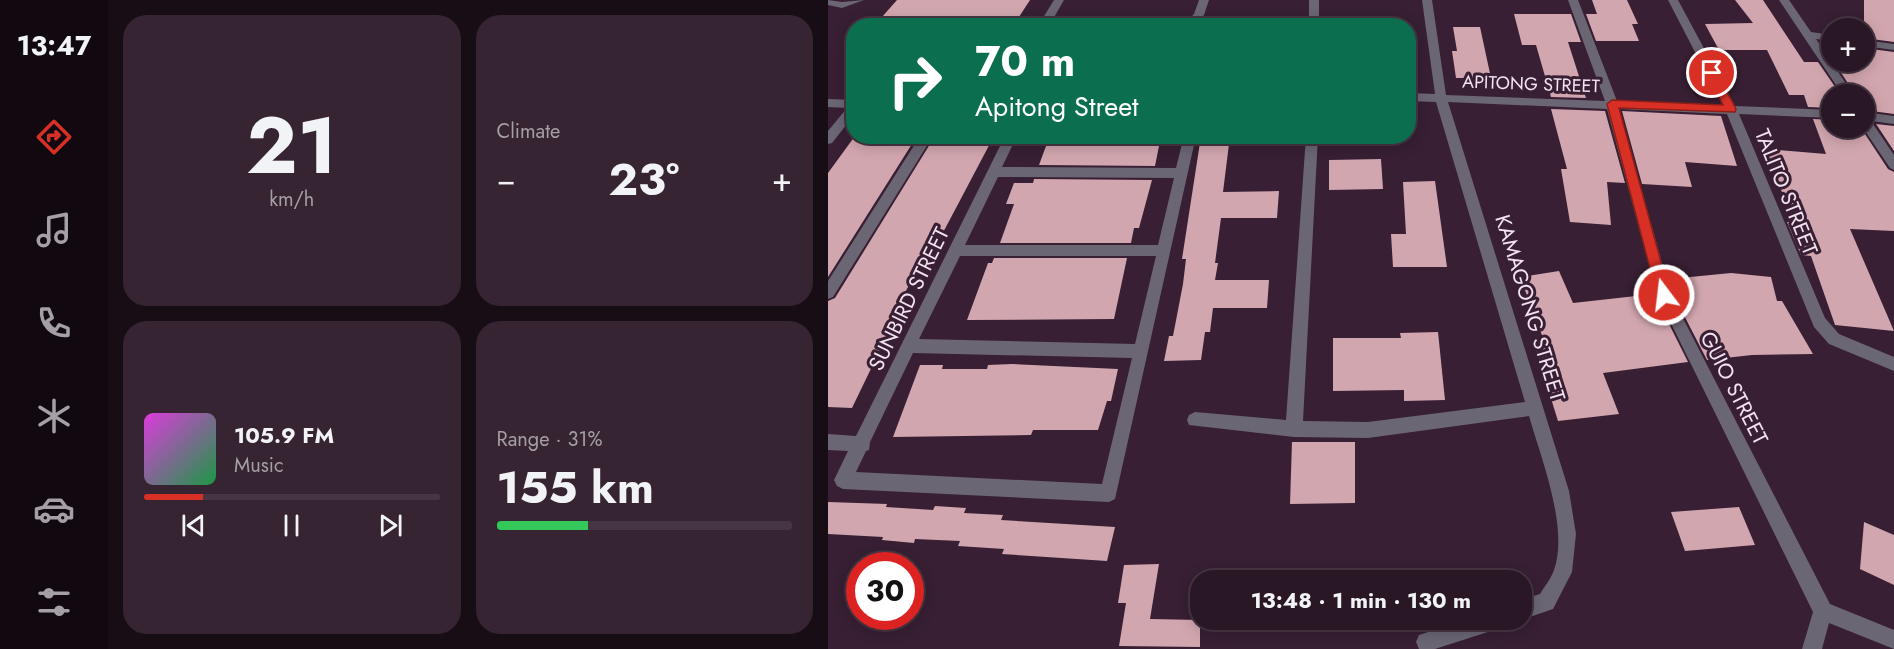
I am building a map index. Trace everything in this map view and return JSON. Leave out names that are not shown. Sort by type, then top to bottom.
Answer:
[{"type":"street","points":[[1048,18],[1059,0]]},
{"type":"street","points":[[1196,18],[1204,0]]},
{"type":"street","points":[[1314,0],[1314,18]]},
{"type":"street","name":"KAMAGONG STREET","points":[[1427,0],[1441,99],[1560,491],[1567,534],[1563,572],[1546,602],[1532,606]]},
{"type":"street","name":"GUIO STREET","points":[[1573,0],[1612,104],[1664,295],[1823,611]]},
{"type":"street","name":"TALITO STREET","points":[[1673,0],[1731,109],[1819,322],[1834,339],[1894,364]]},
{"type":"street","points":[[1784,0],[1841,84]]},
{"type":"street","points":[[1809,35],[1821,37]]},
{"type":"street","points":[[1875,44],[1894,47]]},
{"type":"street","name":"APITONG STREET","points":[[1416,97],[1821,113]]},
{"type":"street","points":[[828,103],[846,104]]},
{"type":"street","points":[[828,140],[846,116]]},
{"type":"street","points":[[1875,119],[1894,120]]},
{"type":"street","points":[[1875,135],[1894,165]]},
{"type":"street","points":[[828,293],[922,144]]},
{"type":"street","name":"SUNBIRD STREET","points":[[1007,144],[863,444],[843,480],[1109,493],[1141,351]]},
{"type":"street","points":[[910,346],[1141,351],[1188,144]]},
{"type":"street","points":[[1294,429],[1312,144]]},
{"type":"street","points":[[994,172],[1181,173]]},
{"type":"street","points":[[956,250],[1164,250]]},
{"type":"street","points":[[1195,420],[1294,429],[1368,430],[1535,408]]},
{"type":"street","points":[[828,442],[863,444]]},
{"type":"street","points":[[1812,649],[1823,611],[1894,640]]},
{"type":"street","points":[[1426,642],[1463,630]]},
{"type":"lane","points":[[828,2],[842,5],[859,0]]},
{"type":"building","points":[[897,0],[1030,0],[1018,18],[881,18]]},
{"type":"building","points":[[1592,0],[1627,0],[1638,24],[1632,24],[1639,41],[1596,41],[1586,14],[1597,14]]},
{"type":"building","points":[[1735,0],[1763,0],[1804,62],[1818,62],[1821,72],[1825,72],[1833,84],[1821,84],[1821,108],[1808,107],[1804,95],[1789,95],[1767,50],[1719,50],[1705,24],[1753,23]]},
{"type":"building","points":[[1864,0],[1894,0],[1894,42],[1875,39],[1875,18],[1864,18]]},
{"type":"building","points":[[1514,14],[1571,14],[1581,42],[1568,42],[1586,98],[1551,97],[1536,45],[1522,45]]},
{"type":"building","points":[[1453,27],[1480,27],[1491,78],[1456,78],[1452,51],[1457,51]]},
{"type":"building","points":[[1875,49],[1894,52],[1894,114],[1875,111],[1875,84],[1848,84],[1841,72],[1875,72]]},
{"type":"building","points":[[1551,109],[1605,111],[1625,183],[1607,182],[1611,225],[1570,222],[1561,169],[1567,169]]},
{"type":"building","points":[[1622,111],[1721,116],[1737,166],[1685,162],[1692,187],[1642,184]]},
{"type":"building","points":[[1813,119],[1821,119],[1821,138],[1868,138],[1888,169],[1894,172],[1894,231],[1850,229],[1894,331],[1835,325],[1811,256],[1801,255],[1787,222],[1793,222],[1766,149],[1826,154]]},
{"type":"building","points":[[1876,124],[1894,126],[1894,151]]},
{"type":"building","points":[[849,144],[912,144],[828,277],[828,173]]},
{"type":"building","points":[[930,144],[990,144],[928,261],[923,260],[888,323],[893,323],[852,408],[828,407],[828,301],[835,298]]},
{"type":"building","points":[[1047,144],[1159,144],[1155,166],[1039,165]]},
{"type":"building","points":[[1200,144],[1229,144],[1223,192],[1279,191],[1277,218],[1221,218],[1215,280],[1269,280],[1267,308],[1213,308],[1210,332],[1205,332],[1201,360],[1164,361],[1169,336],[1173,336],[1183,284],[1186,259],[1182,259]]},
{"type":"building","points":[[1381,159],[1383,189],[1329,190],[1329,160]]},
{"type":"building","points":[[1034,179],[1152,180],[1139,228],[1134,228],[1131,243],[1000,243],[1014,204],[1006,204],[1014,183],[1033,183]]},
{"type":"building","points":[[1435,181],[1447,267],[1393,267],[1391,234],[1406,234],[1403,182]]},
{"type":"building","points":[[994,258],[1127,258],[1114,319],[967,320],[988,263],[992,263]]},
{"type":"building","points":[[1559,271],[1573,303],[1654,294],[1688,362],[1603,373],[1619,414],[1558,421],[1535,347],[1546,346],[1520,277]]},
{"type":"building","points":[[1731,273],[1771,277],[1777,301],[1782,301],[1813,354],[1752,355],[1707,360],[1672,292],[1676,291],[1670,279]]},
{"type":"building","points":[[1438,332],[1445,400],[1404,401],[1404,390],[1333,391],[1333,338],[1401,338],[1400,333]]},
{"type":"building","points":[[920,365],[943,365],[942,369],[987,369],[988,365],[1118,369],[1111,401],[1107,401],[1098,430],[1033,430],[1031,435],[893,437]]},
{"type":"building","points":[[1292,442],[1355,442],[1355,503],[1290,504]]},
{"type":"building","points":[[828,502],[887,504],[886,507],[933,510],[935,506],[966,508],[964,513],[1003,515],[1001,520],[1115,527],[1107,561],[1002,554],[1004,549],[958,546],[960,541],[915,539],[914,543],[882,540],[883,537],[828,534]]},
{"type":"building","points":[[1739,507],[1755,545],[1685,551],[1671,512]]},
{"type":"building","points":[[1864,522],[1894,535],[1894,585],[1860,569]]},
{"type":"building","points":[[1159,564],[1150,619],[1190,620],[1190,630],[1200,630],[1200,647],[1119,646],[1126,603],[1118,603],[1124,565]]},
{"type":"route","points":[[1664,295],[1612,104],[1731,109],[1712,73]]}]
